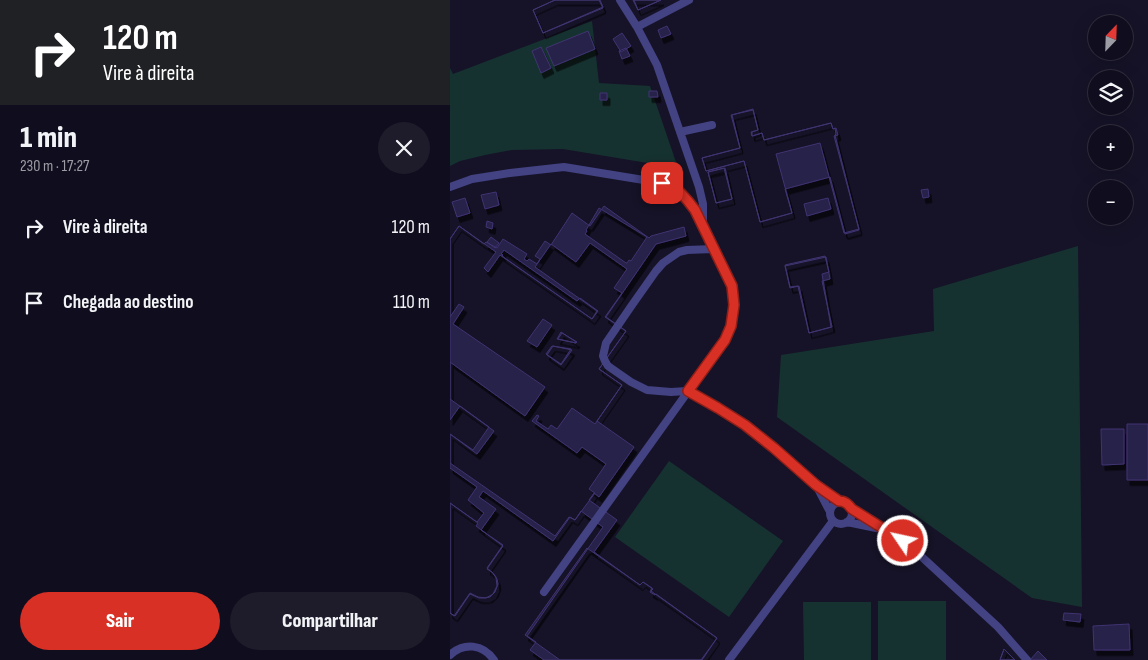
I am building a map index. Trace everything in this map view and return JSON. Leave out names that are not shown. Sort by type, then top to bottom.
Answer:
[{"type":"lane","points":[[620,0],[657,65],[699,187],[703,204],[702,227]]},
{"type":"lane","points":[[637,27],[689,0]]},
{"type":"lane","points":[[680,132],[712,126]]},
{"type":"lane","points":[[450,187],[500,174],[564,167],[662,183],[678,190],[695,210],[732,286],[734,305],[731,326],[725,340],[544,592]]},
{"type":"lane","points":[[713,249],[679,252],[663,263],[606,344],[603,356],[608,366],[630,382],[647,390],[688,391],[745,425],[816,485],[839,501],[848,504],[852,509],[911,547],[998,627],[1027,660]]},
{"type":"lane","points":[[816,485],[833,521],[845,524],[850,520],[852,509]]},
{"type":"lane","points":[[829,510],[832,505],[839,501]]},
{"type":"lane","points":[[729,660],[833,521]]},
{"type":"lane","points":[[847,522],[885,529]]},
{"type":"lane","points":[[450,655],[457,649],[472,646],[488,652],[494,660]]},
{"type":"green space","points":[[592,21],[599,83],[650,86],[678,168],[563,149],[512,150],[460,161],[450,166],[450,68],[453,74]]},
{"type":"green space","points":[[1078,246],[1082,607],[1032,598],[777,417],[781,355],[934,331],[933,289]]},
{"type":"green space","points":[[669,461],[783,541],[729,617],[615,537]]},
{"type":"green space","points":[[878,601],[946,601],[946,660],[878,660]]},
{"type":"green space","points":[[803,602],[871,602],[871,660],[804,660]]},
{"type":"building","points":[[555,0],[600,0],[603,7],[543,33],[533,10]]},
{"type":"building","points":[[555,0],[599,0],[603,8],[543,33],[533,10]]},
{"type":"building","points":[[633,0],[661,0],[638,10]]},
{"type":"building","points":[[634,0],[661,0],[638,10]]},
{"type":"building","points":[[667,26],[671,34],[661,38],[658,30]]},
{"type":"building","points":[[588,31],[595,49],[554,66],[546,48]]},
{"type":"building","points":[[622,33],[631,46],[621,52],[613,39]]},
{"type":"building","points":[[541,47],[551,68],[541,73],[532,51]]},
{"type":"building","points":[[626,48],[630,56],[622,59],[619,51]]},
{"type":"building","points":[[649,91],[657,91],[658,97],[649,97]]},
{"type":"building","points":[[600,93],[607,93],[607,100],[600,100]]},
{"type":"building","points":[[753,109],[758,130],[752,132],[752,136],[762,133],[764,140],[831,123],[833,129],[835,128],[835,135],[859,230],[845,234],[830,177],[785,189],[792,213],[760,222],[744,161],[706,171],[702,158],[740,148],[732,115]]},
{"type":"building","points":[[753,110],[758,130],[751,132],[752,136],[762,133],[764,140],[831,123],[833,129],[836,128],[838,135],[834,136],[859,229],[844,233],[820,143],[776,154],[792,213],[760,222],[744,161],[706,171],[702,158],[740,148],[731,115]]},
{"type":"building","points":[[724,168],[732,199],[716,203],[708,172]]},
{"type":"building","points":[[725,168],[732,199],[716,203],[708,172]]},
{"type":"building","points":[[928,189],[929,197],[923,198],[921,190]]},
{"type":"building","points":[[496,192],[499,205],[485,209],[481,195]]},
{"type":"building","points":[[465,198],[470,213],[457,217],[452,202]]},
{"type":"building","points":[[828,198],[831,209],[807,216],[804,204]]},
{"type":"building","points":[[604,206],[649,238],[684,227],[686,236],[656,244],[606,317],[626,331],[599,369],[622,385],[597,421],[634,447],[599,497],[594,493],[589,500],[617,520],[594,552],[640,585],[643,582],[653,589],[651,591],[717,638],[701,660],[544,660],[530,650],[536,642],[527,636],[603,527],[581,511],[575,520],[570,517],[553,541],[483,491],[479,497],[496,509],[481,530],[503,545],[487,568],[496,577],[497,586],[493,594],[486,598],[470,593],[454,616],[450,613],[450,503],[477,522],[484,513],[468,500],[477,487],[450,468],[450,434],[473,450],[489,427],[460,406],[450,420],[450,239],[459,226],[484,244],[486,242],[497,248],[503,239],[527,254],[524,259],[527,261],[529,259],[537,264],[540,259],[535,256],[545,241],[551,245],[572,213],[590,226]],"holes":[[[504,250],[577,301],[580,298],[598,311],[592,319],[502,256],[501,254]],[[562,333],[577,342],[576,343],[558,339]],[[553,346],[572,350],[561,365],[547,355]]]},
{"type":"building","points":[[599,208],[647,237],[631,261],[629,260],[626,263],[585,234]]},
{"type":"building","points":[[487,221],[493,223],[492,229],[486,227]]},
{"type":"building","points":[[459,226],[496,252],[484,268],[488,272],[500,255],[592,319],[597,311],[535,267],[551,244],[576,262],[590,243],[627,269],[614,288],[622,293],[605,317],[626,331],[599,369],[622,385],[595,424],[572,408],[557,429],[551,425],[548,429],[536,421],[539,416],[537,415],[532,421],[577,453],[582,447],[606,464],[589,489],[595,493],[575,520],[569,517],[555,536],[450,463],[450,434],[477,454],[494,431],[450,399],[450,362],[525,416],[545,387],[453,324],[464,307],[459,304],[450,317],[450,239]],"holes":[[[543,319],[552,325],[537,347],[527,341]],[[561,332],[576,343],[557,339]],[[552,346],[571,349],[561,364],[546,354]]]},
{"type":"building","points":[[491,237],[499,243],[495,248],[487,242]]},
{"type":"building","points":[[825,256],[829,272],[822,274],[831,327],[809,333],[798,286],[790,287],[785,265]]},
{"type":"building","points":[[826,257],[830,279],[822,281],[832,327],[809,333],[799,286],[790,288],[785,266]]},
{"type":"building","points":[[1127,424],[1148,424],[1148,480],[1127,480]]},
{"type":"building","points":[[1101,429],[1124,429],[1124,464],[1102,465]]},
{"type":"building","points":[[450,503],[478,523],[476,526],[503,546],[487,569],[497,579],[498,584],[495,592],[490,597],[484,598],[470,594],[455,616],[450,613]]},
{"type":"building","points":[[587,548],[640,585],[643,582],[652,588],[650,592],[656,594],[717,638],[702,660],[560,660],[525,635]]},
{"type":"building","points":[[1064,613],[1081,614],[1080,622],[1063,620]]},
{"type":"building","points":[[1129,624],[1130,650],[1094,650],[1093,626]]},
{"type":"building","points":[[1004,649],[1015,660],[1000,660]]},
{"type":"building","points":[[1004,649],[1015,660],[1000,660]]},
{"type":"building","points":[[1038,651],[1047,660],[1030,660]]},
{"type":"route","points":[[662,183],[678,190],[695,210],[732,286],[734,305],[731,326],[725,340],[688,391],[745,425],[816,485],[903,541]]}]
